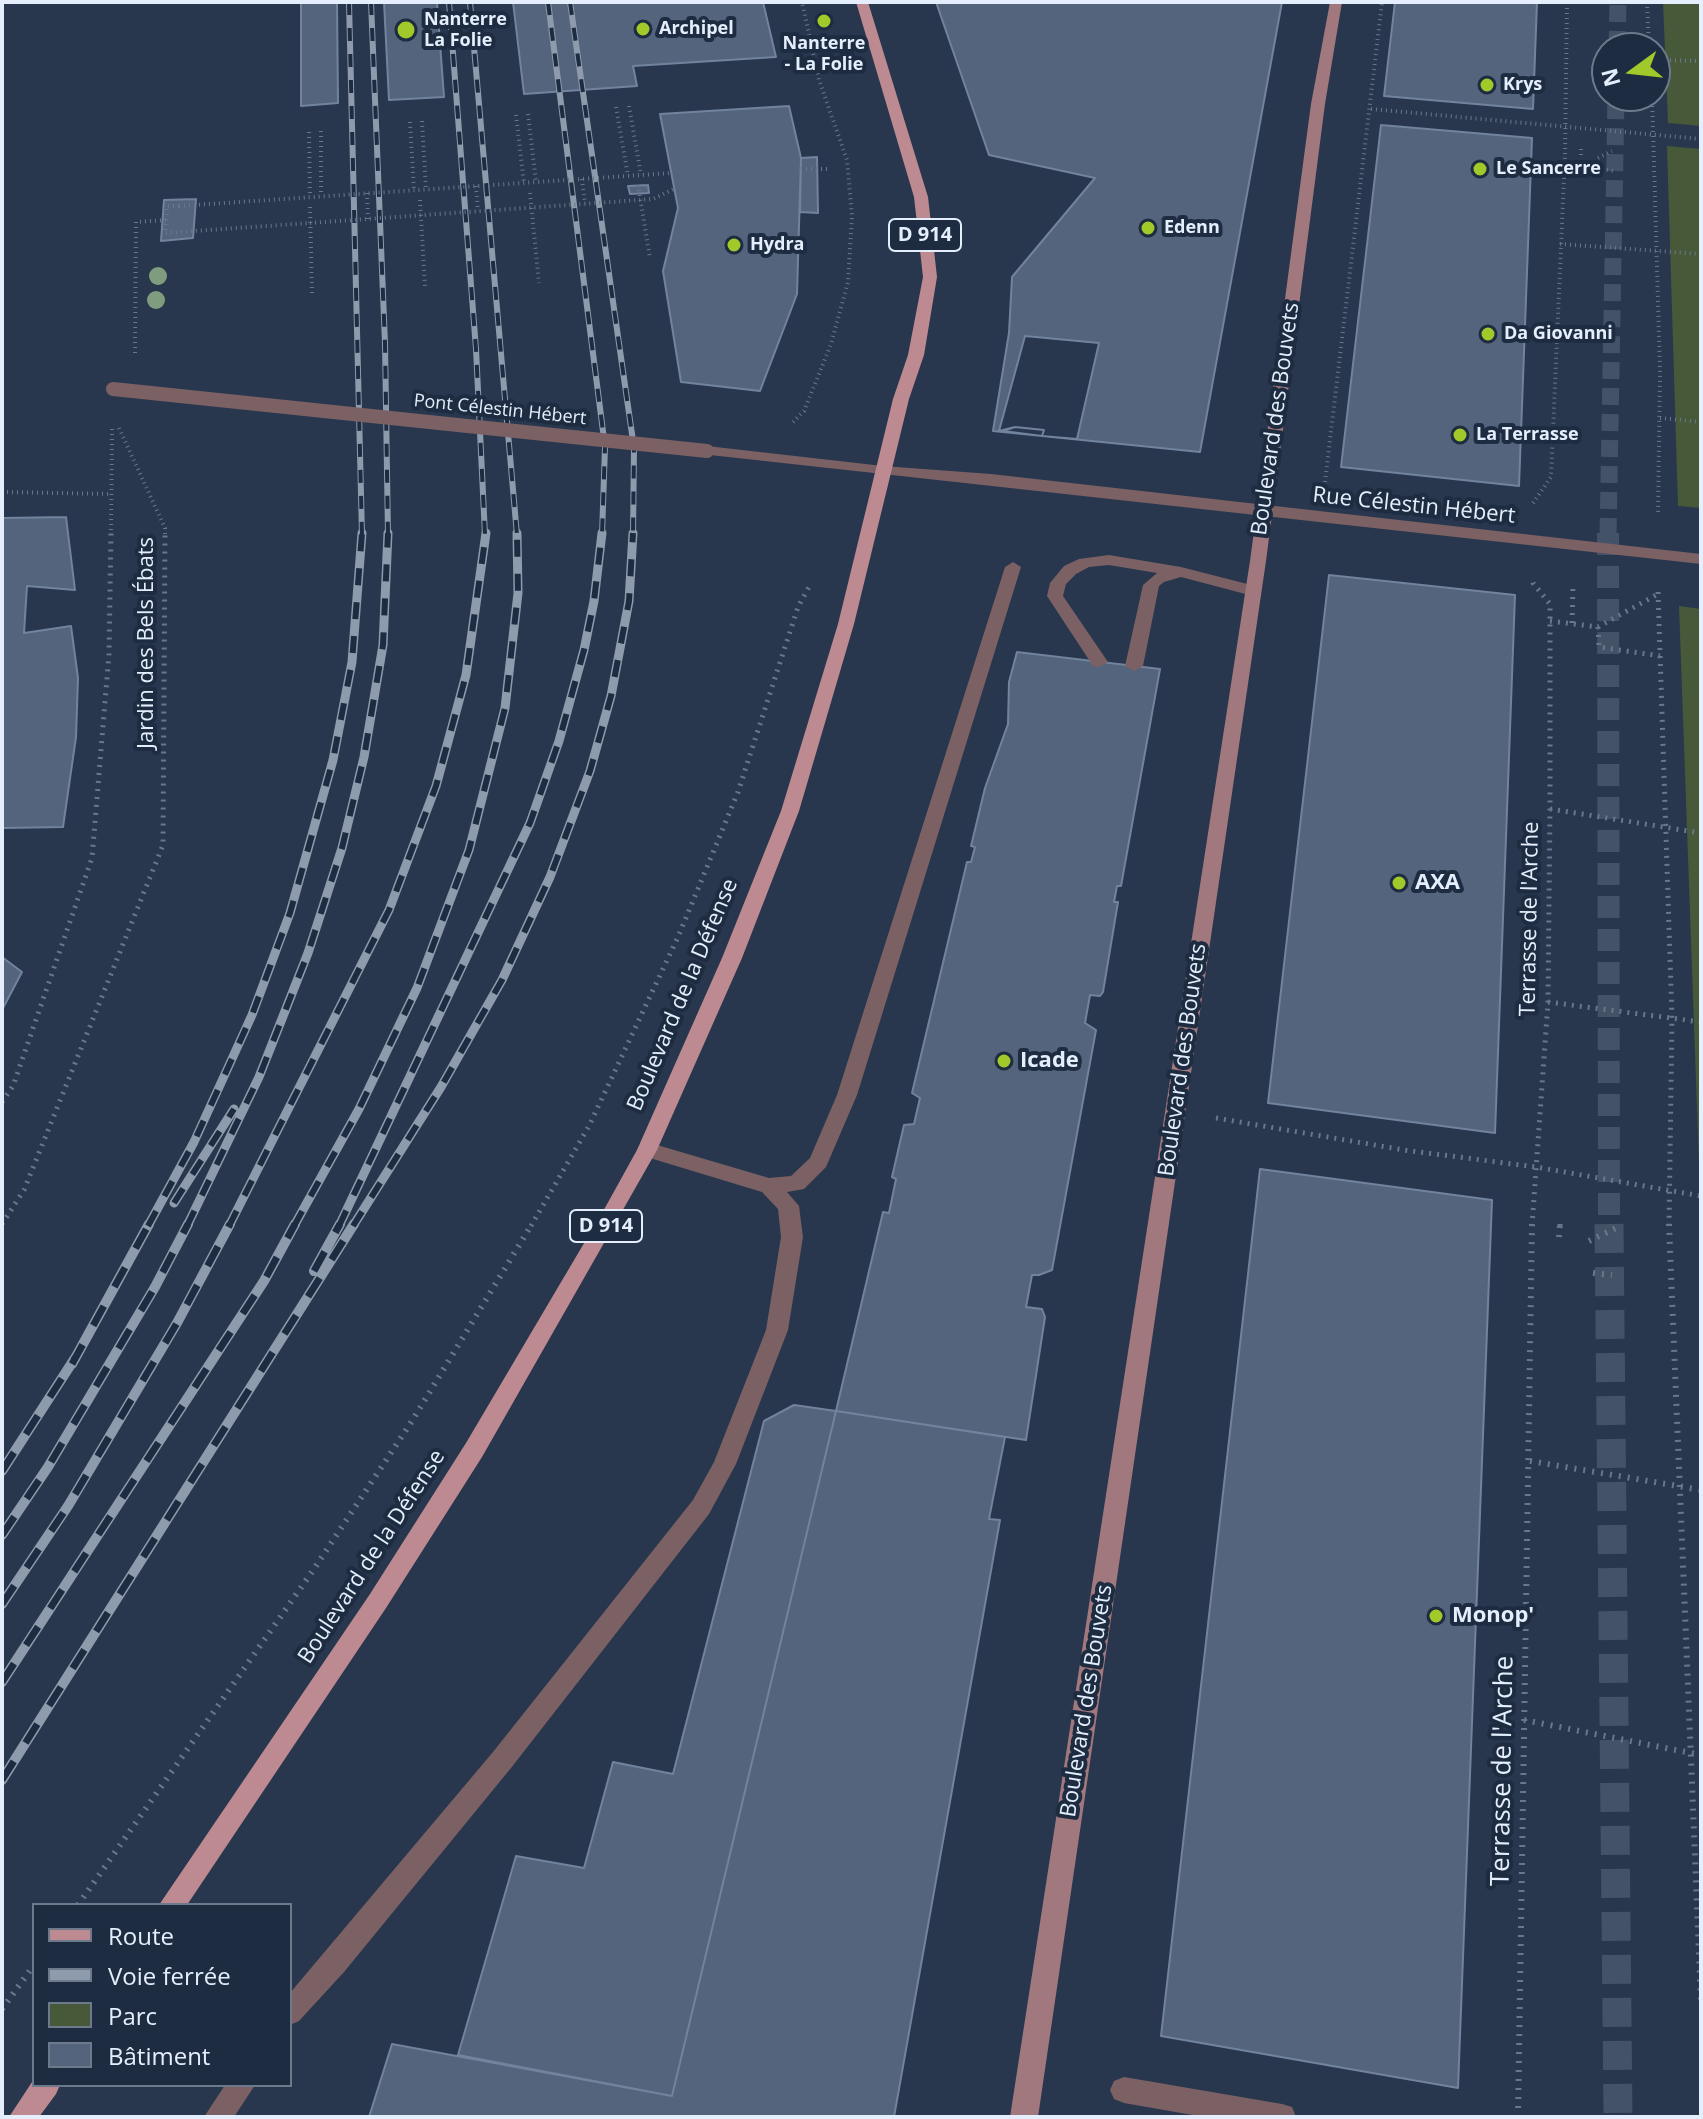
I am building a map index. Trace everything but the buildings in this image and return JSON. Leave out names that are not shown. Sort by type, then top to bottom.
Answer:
[{"type":"main road","name":"Boulevard de la Défense","points":[[173,1903],[378,1601],[556,1314],[647,1150],[732,958],[790,811],[846,624],[901,399],[916,355],[930,277],[921,197],[862,2]]},
{"type":"main road","name":"Boulevard des Bouvets","points":[[1024,2117],[1253,591],[1318,104],[1336,2]]},
{"type":"main road","points":[[23,2117],[45,2087]]},
{"type":"street","name":"Pont Célestin Hébert","points":[[113,389],[883,471]]},
{"type":"street","name":"Rue Célestin Hébert","points":[[883,471],[991,479],[1701,559]]},
{"type":"street","points":[[1099,662],[1055,596],[1058,583],[1070,570],[1085,563],[1109,560],[1181,572],[1253,591]]},
{"type":"street","points":[[647,1150],[769,1186],[797,1183],[819,1162],[847,1095],[1013,567]]},
{"type":"street","points":[[1134,666],[1151,585],[1158,578],[1181,572]]},
{"type":"street","points":[[292,2010],[335,1963],[502,1760],[701,1507],[725,1464],[777,1330],[792,1237],[788,1206],[769,1186]]},
{"type":"street","points":[[218,2117],[240,2087]]},
{"type":"street","points":[[1124,2090],[1282,2117]]},
{"type":"path","points":[[779,459],[787,428],[804,411],[831,344],[848,282],[852,216],[847,160],[819,80],[802,2]]},
{"type":"path","points":[[1324,491],[1382,2]]},
{"type":"path","points":[[1532,514],[1534,503],[1551,477],[1565,154],[1567,2]]},
{"type":"path","points":[[1647,2],[1648,32]]},
{"type":"path","points":[[1671,60],[1701,61]]},
{"type":"path","points":[[629,106],[640,172]]},
{"type":"path","points":[[616,107],[627,173]]},
{"type":"path","points":[[1371,109],[1701,139]]},
{"type":"path","points":[[1652,112],[1660,418],[1658,528]]},
{"type":"path","points":[[528,114],[536,179]]},
{"type":"path","points":[[516,115],[523,180]]},
{"type":"path","points":[[422,121],[426,186]]},
{"type":"path","points":[[410,122],[414,187]]},
{"type":"path","points":[[321,131],[321,196]]},
{"type":"path","points":[[309,132],[310,194]]},
{"type":"path","points":[[1581,149],[1581,156]]},
{"type":"path","points":[[1598,158],[1612,151]]},
{"type":"path","points":[[1597,168],[1614,171]]},
{"type":"path","points":[[801,169],[827,169]]},
{"type":"path","points":[[671,173],[640,172],[476,186],[426,186],[367,193],[310,194],[167,206],[165,233],[653,199],[674,189]]},
{"type":"path","points":[[582,179],[585,204]]},
{"type":"path","points":[[638,185],[650,258]]},
{"type":"path","points":[[476,186],[478,211]]},
{"type":"path","points":[[367,193],[368,219]]},
{"type":"path","points":[[530,193],[539,283]]},
{"type":"path","points":[[420,200],[425,287]]},
{"type":"path","points":[[310,207],[312,295]]},
{"type":"path","points":[[112,412],[135,391],[136,222],[166,220]]},
{"type":"path","points":[[1560,244],[1701,254]]},
{"type":"path","name":"Jardin des Bels Ébats","points":[[2,1102],[13,1086],[92,858],[109,654],[112,412]]},
{"type":"path","name":"Jardin des Bels Ébats","points":[[2,1224],[24,1190],[163,845],[165,528],[112,412]]},
{"type":"path","points":[[1660,418],[1701,422]]},
{"type":"path","points":[[2,492],[110,494]]},
{"type":"path","name":"Terrasse de l'Arche","points":[[1518,2117],[1530,1461],[1531,1217],[1548,1002],[1550,809],[1550,604],[1533,583],[1531,570]]},
{"type":"path","points":[[79,1903],[314,1569],[412,1421],[496,1287],[589,1126],[678,937],[738,792],[798,607],[813,582]]},
{"type":"path","points":[[1658,583],[1672,1018],[1668,1191],[1701,2002]]},
{"type":"path","points":[[1572,623],[1573,586]]},
{"type":"path","points":[[1550,621],[1598,627],[1658,594]]},
{"type":"path","points":[[1598,627],[1599,647],[1660,656]]},
{"type":"path","points":[[1550,809],[1666,825],[1701,833]]},
{"type":"path","points":[[1548,1002],[1701,1022]]},
{"type":"path","points":[[1208,1117],[1404,1150],[1536,1167],[1701,1196]]},
{"type":"path","points":[[1559,1237],[1560,1219]]},
{"type":"path","points":[[1589,1241],[1616,1228]]},
{"type":"path","points":[[1593,1273],[1612,1275]]},
{"type":"path","points":[[1530,1461],[1701,1490]]},
{"type":"path","points":[[1524,1720],[1701,1755]]},
{"type":"path","points":[[2,2009],[32,1968]]},
{"type":"green space","points":[[1663,2],[1701,2],[1701,126],[1668,123],[1668,112],[1671,112],[1671,32],[1664,32]]},
{"type":"green space","points":[[1667,146],[1701,149],[1701,508],[1678,506]]},
{"type":"green space","points":[[1679,606],[1701,609],[1701,1165],[1699,1164]]},
{"type":"tunnel","points":[[1617,32],[1618,2]]},
{"type":"tunnel","points":[[1608,535],[1616,112]]},
{"type":"tunnel","points":[[1608,535],[1609,1226]]},
{"type":"tunnel","points":[[1609,1224],[1618,2117]]},
{"type":"railway","points":[[349,2],[362,533]]},
{"type":"railway","points":[[371,2],[385,343],[388,534]]},
{"type":"railway","points":[[449,2],[476,349],[485,535]]},
{"type":"railway","points":[[470,2],[517,535]]},
{"type":"railway","points":[[548,2],[605,447],[602,535]]},
{"type":"railway","points":[[570,2],[634,448],[633,535]]},
{"type":"railway","points":[[148,1226],[194,1142],[252,1015],[290,913],[333,760],[352,662],[362,533]]},
{"type":"railway","points":[[229,1226],[389,910],[436,786],[466,675],[486,533]]},
{"type":"railway","points":[[294,1226],[359,1109],[417,988],[469,850],[505,708],[518,593],[517,533]]},
{"type":"railway","points":[[340,1225],[530,823],[559,741],[584,650],[594,601],[602,533]]},
{"type":"railway","points":[[353,1226],[441,1087],[502,980],[550,877],[590,771],[611,696],[629,601],[633,533]]},
{"type":"railway","points":[[188,1225],[259,1077],[308,953],[342,848],[364,757],[383,645],[388,534]]},
{"type":"railway","points":[[174,1203],[234,1109]]},
{"type":"railway","points":[[77,1356],[149,1224]]},
{"type":"railway","points":[[2,1604],[68,1506],[177,1323],[230,1224]]},
{"type":"railway","points":[[2,1682],[264,1281],[295,1224]]},
{"type":"railway","points":[[2,1780],[354,1224]]},
{"type":"railway","points":[[2,1535],[48,1467],[155,1287],[188,1225]]},
{"type":"railway","points":[[314,1271],[340,1225]]},
{"type":"railway","points":[[2,1471],[77,1356]]},
{"type":"railway","points":[[72,1364],[77,1356]]},
{"type":"place","name":"Nanterre - La Folie","points":[[824,21]]},
{"type":"place","name":"Archipel","points":[[643,29]]},
{"type":"place","name":"Nanterre La Folie","points":[[406,30]]},
{"type":"place","name":"Krys","points":[[1487,85]]},
{"type":"place","name":"Le Sancerre","points":[[1480,169]]},
{"type":"place","name":"Edenn","points":[[1148,228]]},
{"type":"place","name":"Hydra","points":[[734,245]]},
{"type":"place","name":"Da Giovanni","points":[[1488,334]]},
{"type":"place","name":"La Terrasse","points":[[1460,435]]},
{"type":"place","name":"AXA","points":[[1399,883]]},
{"type":"place","name":"Icade","points":[[1004,1061]]},
{"type":"place","name":"Monop'","points":[[1436,1616]]}]
